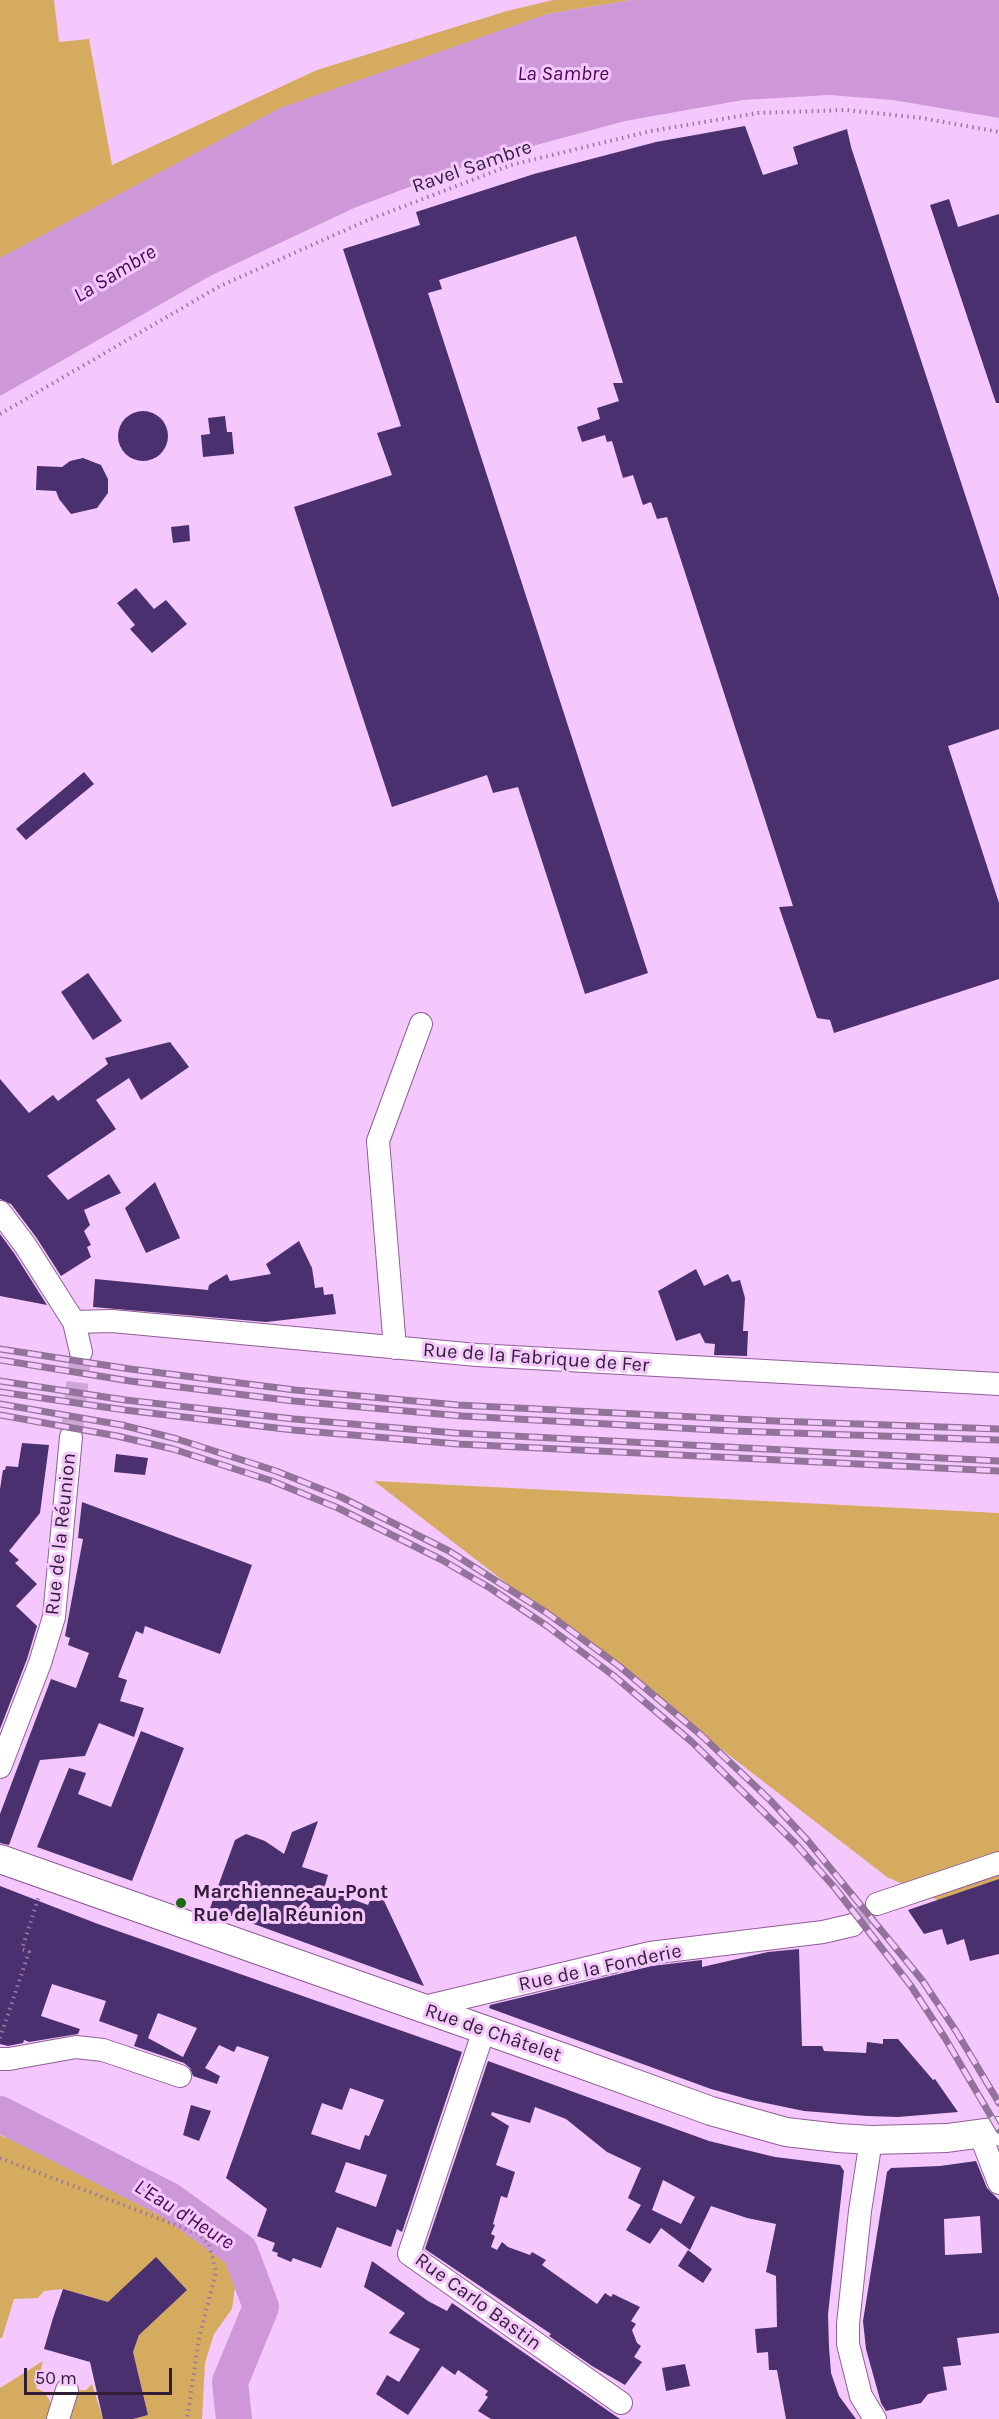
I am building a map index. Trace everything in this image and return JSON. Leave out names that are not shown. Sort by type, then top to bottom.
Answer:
[{"type":"main road","name":"Rue de Châtelet","points":[[0,1859],[711,2111],[786,2132],[871,2140],[947,2138],[990,2132]]},
{"type":"street","points":[[395,1348],[378,1141],[421,1024]]},
{"type":"street","points":[[0,1212],[25,1245],[74,1322],[81,1352]]},
{"type":"street","name":"Rue de la Fabrique de Fer","points":[[74,1322],[112,1321],[395,1348],[999,1384]]},
{"type":"street","name":"Rue de la Réunion","points":[[0,1767],[40,1663],[54,1617],[71,1437]]},
{"type":"street","points":[[878,1904],[999,1863]]},
{"type":"street","name":"Rue de la Fonderie","points":[[420,2007],[650,1953],[823,1932],[853,1925]]},
{"type":"street","name":"Rue Carlo Bastin","points":[[484,2030],[409,2254],[621,2403]]},
{"type":"street","points":[[0,2059],[9,2060],[76,2047],[103,2050],[180,2076]]},
{"type":"street","points":[[990,2132],[999,2183]]},
{"type":"street","points":[[871,2140],[860,2211],[848,2344],[861,2396],[875,2419]]},
{"type":"street","points":[[58,2419],[67,2390]]},
{"type":"path","name":"Ravel Sambre","points":[[0,414],[220,286],[368,220],[511,165],[651,131],[758,113],[846,110],[922,118],[999,132]]},
{"type":"path","points":[[0,2039],[28,1952],[22,1949],[46,1875]]},
{"type":"path","points":[[0,2158],[197,2233],[209,2244],[216,2272],[199,2338],[187,2419]]},
{"type":"shaded area","points":[[0,0],[54,0],[59,42],[89,39],[112,165],[317,70],[507,11],[553,0],[632,0],[547,14],[0,258]]},
{"type":"shaded area","points":[[374,1481],[999,1513],[999,1928],[887,1877]]},
{"type":"shaded area","points":[[0,2135],[137,2195],[198,2227],[227,2255],[235,2287],[232,2309],[214,2334],[205,2363],[202,2419],[133,2419],[148,2415],[133,2352],[139,2335],[108,2302],[63,2289],[44,2291],[38,2298],[14,2299],[2,2338],[0,2338]]},
{"type":"shaded area","points":[[43,2361],[36,2388],[44,2392],[50,2401],[51,2419],[0,2419],[0,2388]]},
{"type":"shaded area","points":[[92,2384],[103,2419],[66,2419],[76,2390],[86,2390]]},
{"type":"water","name":"La Sambre","points":[[632,0],[999,0],[999,118],[893,100],[829,95],[743,100],[625,121],[518,150],[454,170],[354,208],[210,276],[0,396],[0,258],[280,108],[547,14]]},
{"type":"building","points":[[745,126],[763,175],[798,164],[793,147],[847,129],[999,598],[999,729],[948,746],[999,903],[999,979],[834,1033],[830,1020],[817,1018],[779,907],[793,906],[667,517],[657,519],[651,502],[643,505],[633,475],[623,478],[612,441],[607,442],[605,435],[582,442],[577,427],[600,419],[597,408],[619,401],[613,383],[623,383],[576,236],[439,280],[442,289],[428,293],[648,973],[585,994],[518,787],[493,793],[487,775],[392,807],[294,507],[392,475],[377,433],[401,426],[343,249],[420,225],[416,212],[534,174],[656,142]]},
{"type":"building","points":[[949,199],[958,227],[999,214],[999,403],[996,403],[930,205]]},
{"type":"building","points":[[138,411],[148,411],[161,418],[168,431],[168,441],[161,454],[148,461],[138,461],[129,457],[122,450],[118,441],[118,431],[122,422],[129,415]]},
{"type":"building","points":[[225,416],[227,432],[232,432],[234,454],[203,457],[201,435],[210,434],[208,418]]},
{"type":"building","points":[[83,458],[101,465],[108,479],[108,493],[97,508],[71,514],[59,499],[56,491],[36,490],[37,466],[62,467],[70,461]]},
{"type":"building","points":[[189,525],[190,541],[173,543],[171,527]]},
{"type":"building","points":[[136,588],[154,609],[166,600],[187,624],[152,653],[130,629],[135,625],[117,603]]},
{"type":"building","points":[[84,772],[94,784],[26,840],[16,829]]},
{"type":"building","points":[[88,973],[122,1021],[93,1040],[61,992]]},
{"type":"building","points":[[170,1042],[189,1067],[141,1100],[129,1078],[96,1100],[116,1129],[47,1176],[68,1200],[109,1174],[121,1193],[84,1210],[90,1225],[84,1231],[91,1245],[87,1247],[91,1257],[61,1276],[11,1204],[0,1199],[0,1079],[29,1113],[53,1095],[58,1101],[108,1064],[105,1058]]},
{"type":"building","points":[[155,1182],[180,1238],[146,1253],[125,1208]]},
{"type":"building","points":[[0,1234],[14,1253],[47,1305],[0,1296]]},
{"type":"building","points":[[299,1241],[312,1268],[315,1288],[323,1287],[324,1295],[333,1294],[336,1314],[266,1322],[93,1307],[95,1279],[208,1290],[209,1285],[227,1274],[230,1281],[271,1274],[266,1264]]},
{"type":"building","points":[[696,1269],[704,1286],[728,1274],[732,1282],[740,1280],[745,1298],[743,1331],[748,1331],[747,1356],[714,1355],[715,1344],[705,1343],[700,1333],[676,1341],[658,1291]]},
{"type":"building","points":[[22,1443],[49,1445],[40,1513],[9,1551],[19,1560],[15,1563],[37,1584],[16,1606],[37,1626],[0,1729],[0,1489],[3,1470],[6,1466],[18,1467]]},
{"type":"building","points":[[116,1454],[148,1458],[145,1475],[114,1472]]},
{"type":"building","points":[[82,1502],[252,1565],[220,1654],[145,1626],[143,1634],[136,1631],[118,1677],[127,1680],[120,1701],[144,1708],[134,1737],[99,1723],[85,1756],[40,1760],[9,1845],[0,1843],[0,1814],[51,1679],[76,1688],[89,1653],[68,1645],[70,1638],[65,1636],[83,1539],[78,1538]]},
{"type":"building","points":[[141,1731],[184,1748],[132,1881],[37,1847],[69,1768],[86,1773],[78,1794],[111,1807]]},
{"type":"building","points":[[318,1821],[302,1867],[328,1875],[324,1889],[368,1905],[377,1886],[424,1986],[210,1908],[235,1840],[246,1834],[265,1841],[284,1854],[292,1832]]},
{"type":"building","points":[[999,1879],[999,1954],[970,1961],[964,1939],[947,1945],[942,1929],[924,1934],[908,1910]]},
{"type":"building","points":[[0,1886],[98,1924],[462,2052],[402,2232],[397,2229],[391,2247],[337,2227],[321,2268],[293,2258],[291,2262],[277,2256],[278,2253],[272,2251],[275,2243],[257,2236],[267,2209],[226,2178],[269,2057],[237,2046],[234,2052],[219,2045],[205,2068],[220,2076],[217,2084],[193,2076],[190,2068],[184,2063],[134,2046],[138,2035],[99,2021],[106,2001],[52,1984],[41,2016],[80,2029],[78,2034],[29,2042],[24,2040],[23,2043],[8,2046],[0,2044]],"holes":[[[158,2013],[197,2028],[183,2057],[148,2038]],[[350,2088],[384,2100],[369,2136],[365,2135],[360,2150],[311,2134],[322,2103],[342,2110]],[[346,2162],[387,2175],[376,2207],[335,2192]]]},
{"type":"building","points":[[799,1949],[802,2046],[822,2046],[824,2051],[866,2053],[867,2042],[883,2044],[883,2039],[898,2039],[933,2080],[935,2079],[958,2112],[898,2117],[867,2116],[804,2111],[751,2100],[711,2089],[489,2008],[490,2005],[652,1966],[702,1960],[702,1967],[768,1952]]},
{"type":"building","points":[[488,2061],[709,2141],[775,2157],[840,2165],[844,2171],[828,2314],[829,2347],[831,2373],[839,2396],[856,2419],[786,2419],[777,2370],[769,2370],[768,2352],[757,2353],[755,2329],[777,2327],[776,2276],[766,2272],[776,2224],[747,2218],[711,2206],[690,2250],[661,2228],[650,2244],[626,2230],[641,2205],[628,2198],[641,2168],[607,2152],[566,2119],[535,2107],[530,2123],[492,2112],[491,2115],[509,2126],[496,2165],[515,2172],[507,2198],[501,2196],[491,2234],[495,2236],[491,2247],[497,2250],[502,2242],[508,2247],[530,2255],[532,2252],[546,2260],[542,2265],[597,2304],[605,2293],[611,2297],[613,2294],[640,2307],[631,2321],[636,2324],[632,2330],[637,2343],[641,2346],[634,2357],[642,2362],[625,2385],[592,2366],[549,2336],[551,2334],[425,2249]],"holes":[[[663,2180],[695,2197],[681,2224],[652,2210]]]},
{"type":"building","points":[[191,2105],[211,2111],[199,2141],[183,2135]]},
{"type":"building","points":[[976,2161],[987,2188],[999,2200],[999,2333],[957,2338],[961,2365],[943,2367],[947,2390],[928,2394],[921,2403],[886,2411],[881,2403],[866,2349],[863,2321],[887,2172],[891,2168],[940,2166]],"holes":[[[980,2216],[982,2253],[945,2255],[944,2219]]]},
{"type":"building","points":[[688,2250],[712,2269],[703,2283],[678,2266]]},
{"type":"building","points":[[156,2257],[187,2290],[139,2335],[133,2352],[148,2415],[133,2419],[103,2419],[90,2362],[44,2349],[53,2318],[63,2289],[108,2302]]},
{"type":"building","points":[[372,2261],[428,2301],[447,2311],[452,2303],[620,2419],[491,2419],[478,2411],[488,2397],[485,2395],[488,2391],[458,2370],[455,2375],[442,2366],[408,2415],[376,2394],[387,2375],[399,2382],[420,2349],[389,2333],[405,2313],[364,2287]]},
{"type":"building","points":[[685,2364],[690,2386],[666,2391],[662,2368]]},
{"type":"waterway","name":"L'Eau d'Heure","points":[[0,2114],[169,2200],[240,2251],[261,2307],[230,2382],[234,2419]]},
{"type":"tunnel","points":[[71,1437],[81,1352]]},
{"type":"tunnel","points":[[853,1925],[877,1904]]},
{"type":"railway","points":[[0,1349],[130,1369],[295,1390],[458,1405],[775,1421],[999,1429]]},
{"type":"railway","points":[[0,1360],[130,1381],[294,1401],[462,1416],[734,1431],[999,1440]]},
{"type":"railway","points":[[0,1381],[125,1400],[294,1419],[455,1433],[999,1461]]},
{"type":"railway","points":[[0,1392],[293,1430],[458,1444],[999,1471]]},
{"type":"railway","points":[[0,1404],[122,1425],[177,1439],[276,1471],[341,1497],[449,1551],[547,1613],[619,1666],[701,1735],[770,1800],[808,1841],[922,1980],[999,2103]]},
{"type":"railway","points":[[0,1415],[117,1436],[173,1449],[272,1481],[338,1508],[442,1560],[490,1588],[547,1626],[614,1676],[692,1742],[795,1843],[835,1888],[911,1986],[945,2038],[999,2130]]},
{"type":"place","name":"Marchienne-au-Pont Rue de la Réunion","points":[[181,1903]]}]
